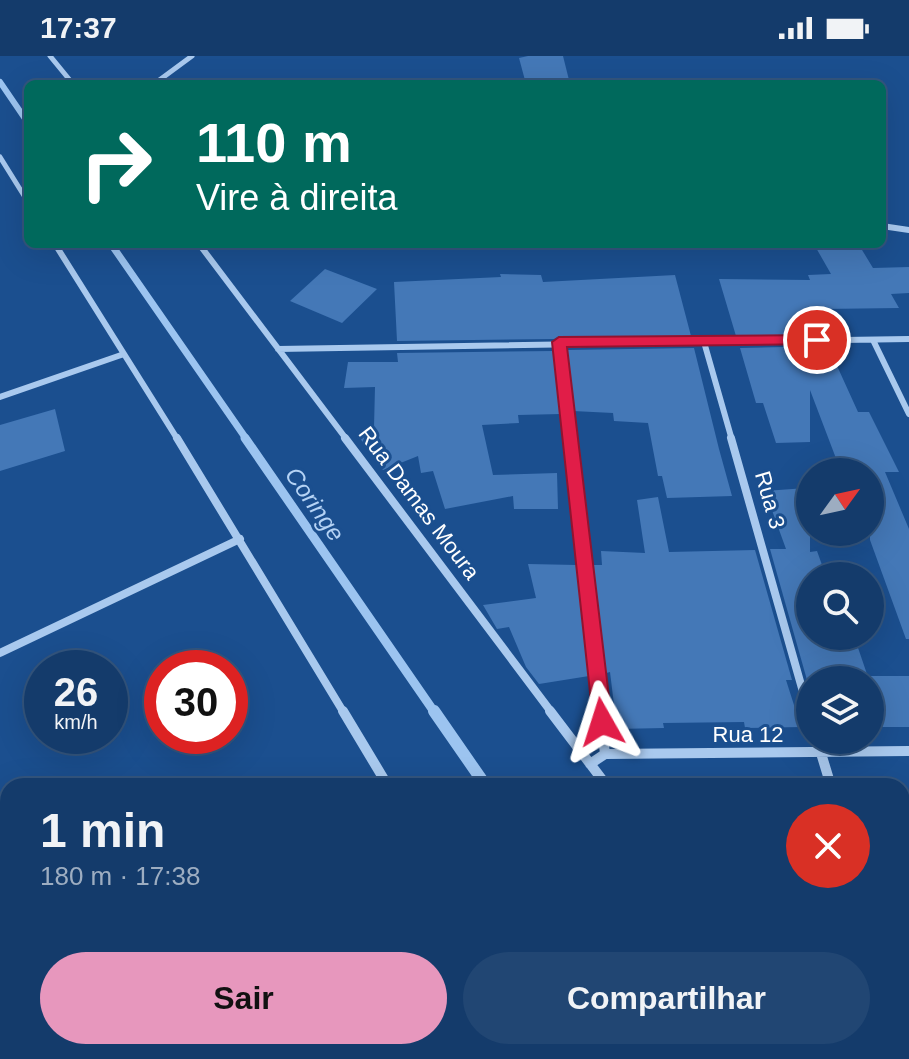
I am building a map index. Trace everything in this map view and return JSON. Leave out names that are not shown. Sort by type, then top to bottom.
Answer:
[{"type":"street","points":[[50,56],[70,80]]},
{"type":"street","points":[[159,80],[192,56]]},
{"type":"street","points":[[0,157],[24,196]]},
{"type":"street","points":[[886,227],[909,230]]},
{"type":"street","points":[[58,248],[240,539],[383,778]]},
{"type":"street","name":"Rua Damas Moura","points":[[202,248],[601,778]]},
{"type":"street","points":[[278,349],[559,342],[909,339]]},
{"type":"street","points":[[873,340],[909,414]]},
{"type":"street","points":[[559,342],[605,754],[590,764]]},
{"type":"street","name":"Rua 3","points":[[704,342],[796,667]]},
{"type":"street","points":[[0,397],[124,354]]},
{"type":"street","points":[[0,653],[240,539]]},
{"type":"street","name":"Rua 12","points":[[884,752],[909,751]]},
{"type":"street","name":"Rua 12","points":[[605,754],[796,754]]},
{"type":"street","points":[[821,754],[828,778]]},
{"type":"building","points":[[563,56],[569,80],[525,80],[519,58]]},
{"type":"building","points":[[816,248],[861,248],[873,268],[909,267],[909,293],[891,294],[899,308],[823,309],[824,313],[812,313],[822,334],[736,336],[719,279],[810,280],[808,275],[831,274]]},
{"type":"building","points":[[325,269],[377,289],[342,323],[290,301]]},
{"type":"building","points":[[500,274],[541,275],[543,282],[675,275],[691,336],[397,341],[394,282],[501,277]]},
{"type":"building","points":[[828,346],[858,412],[869,412],[899,472],[885,472],[909,529],[909,639],[906,639],[884,578],[884,562],[878,562],[872,546],[884,546],[884,458],[836,458],[810,390],[810,442],[776,443],[763,403],[756,403],[740,348]]},
{"type":"building","points":[[694,348],[732,496],[667,498],[662,476],[658,476],[648,423],[614,421],[613,413],[573,411],[566,350]]},
{"type":"building","points":[[554,351],[561,414],[518,415],[519,423],[482,425],[493,475],[557,473],[558,509],[514,509],[513,496],[445,509],[433,471],[421,473],[418,456],[383,470],[357,434],[374,427],[375,387],[344,388],[348,362],[398,362],[397,353]]},
{"type":"building","points":[[55,409],[65,451],[0,471],[0,425]]},
{"type":"building","points":[[796,489],[796,546],[810,546],[810,552],[817,551],[821,562],[796,562],[796,641],[770,549],[786,549],[765,491]]},
{"type":"building","points":[[658,497],[669,552],[755,550],[792,680],[786,680],[796,711],[796,727],[745,728],[744,722],[663,723],[664,728],[617,729],[610,672],[603,674],[591,565],[602,565],[601,551],[645,553],[637,500]]},
{"type":"building","points":[[528,564],[577,565],[589,676],[539,684],[526,667],[509,627],[497,629],[483,605],[536,598]]},
{"type":"building","points":[[799,650],[859,650],[864,666],[803,666]]},
{"type":"building","points":[[884,676],[909,676],[909,727],[884,727]]},
{"type":"waterway","name":"Coringe","points":[[0,82],[24,117]]},
{"type":"waterway","name":"Coringe","points":[[114,248],[247,440]]},
{"type":"waterway","name":"Coringe","points":[[245,438],[435,713]]},
{"type":"waterway","name":"Coringe","points":[[434,711],[480,778]]},
{"type":"route","points":[[602,722],[559,342],[817,340]]}]
